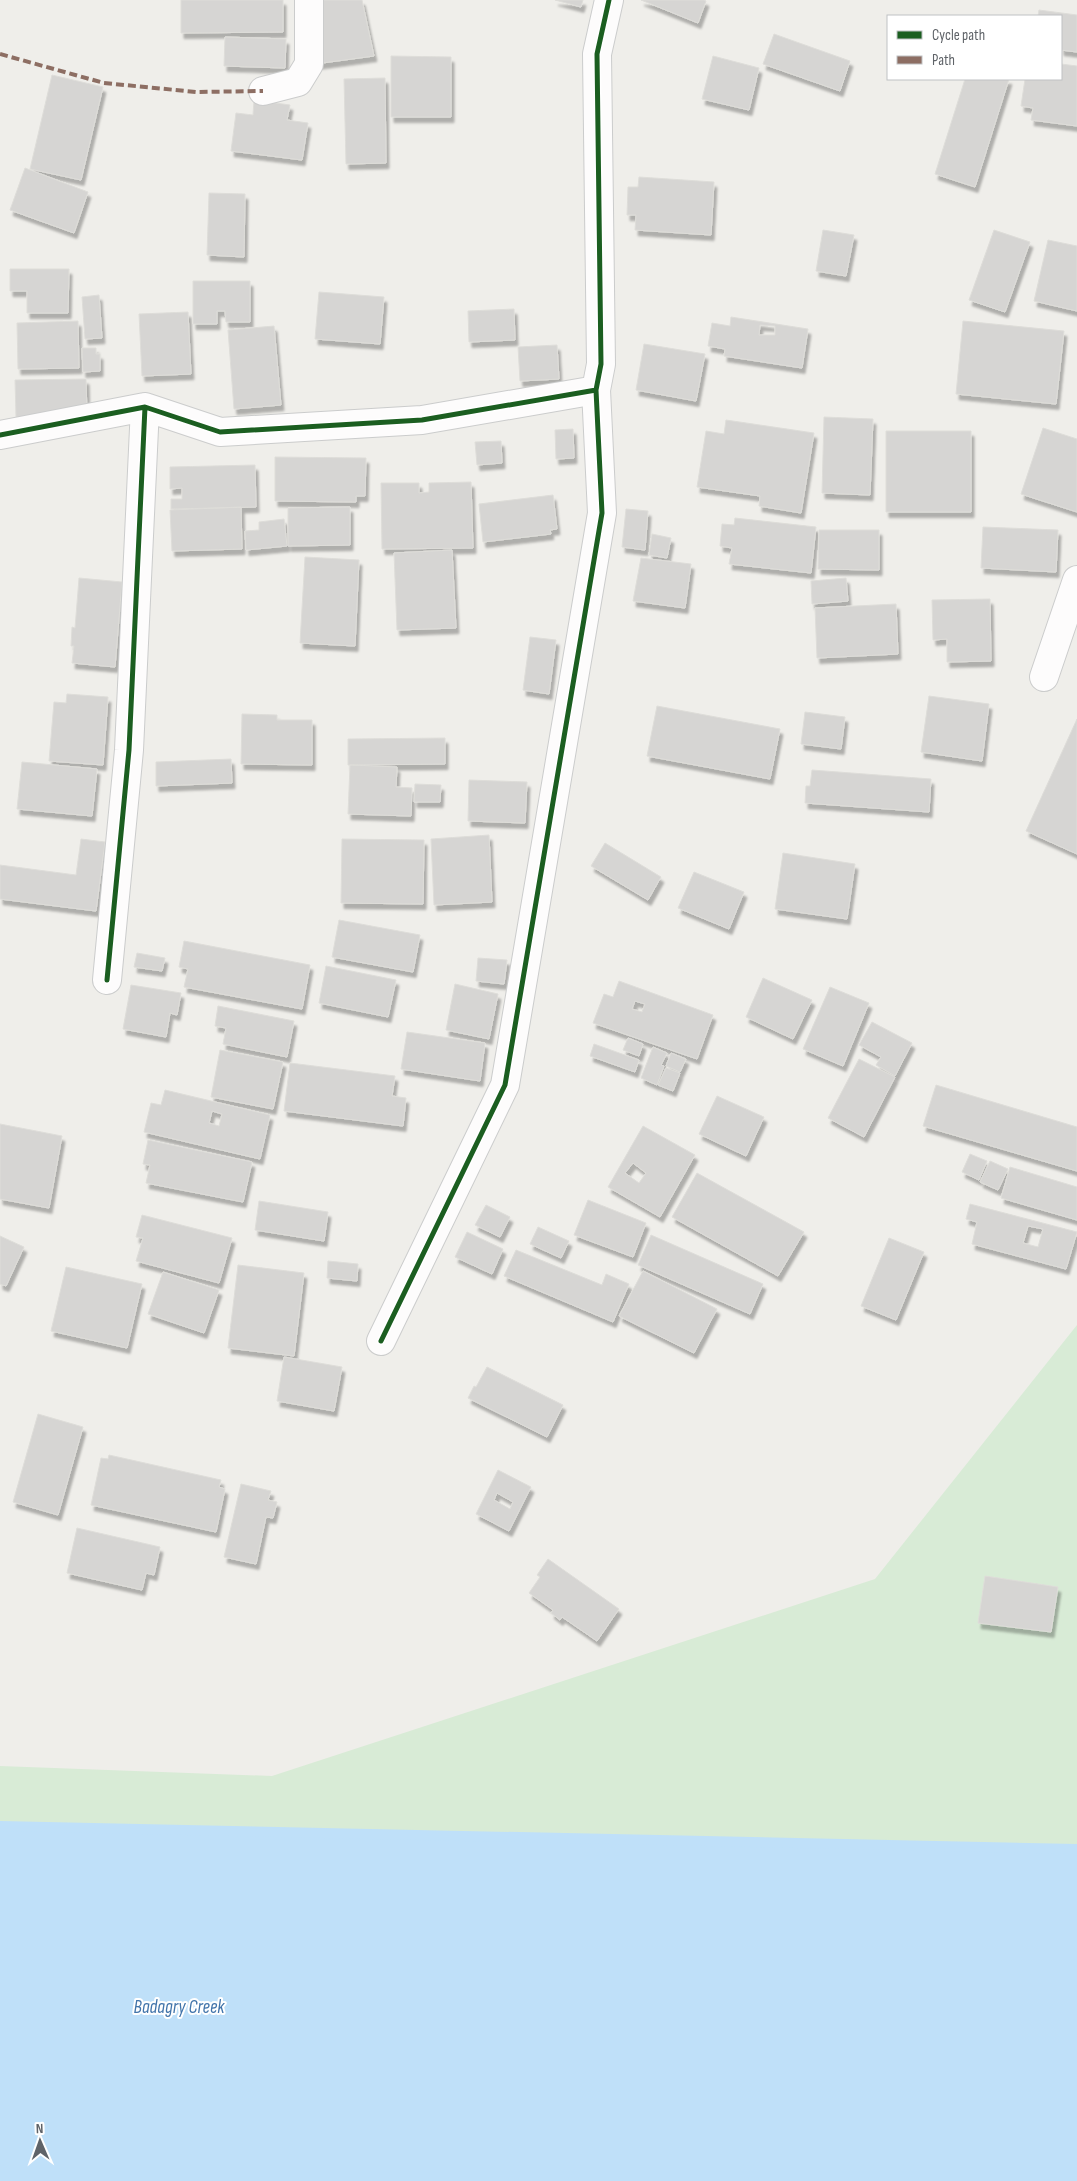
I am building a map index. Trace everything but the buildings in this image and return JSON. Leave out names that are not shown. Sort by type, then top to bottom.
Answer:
[{"type":"street","points":[[263,91],[298,82],[309,64],[308,0]]},
{"type":"street","points":[[381,1341],[505,1085],[602,513],[596,390],[601,364],[597,54],[610,0]]},
{"type":"street","points":[[0,435],[145,406],[220,432],[422,420],[596,390]]},
{"type":"street","points":[[107,980],[129,750],[145,406]]},
{"type":"street","points":[[1044,677],[1077,580]]},
{"type":"green space","points":[[1077,1325],[1077,1849],[0,1826],[0,1766],[272,1776],[875,1579]]},
{"type":"water","name":"Badagry Creek","points":[[0,1826],[1077,1849],[1077,2181],[0,2181]]},
{"type":"waterway","points":[[0,1826],[1077,1849]]},
{"type":"marked path","points":[[0,54],[104,83],[196,92],[263,91]]},
{"type":"cycle path","points":[[381,1341],[505,1085],[602,513],[596,390],[601,364],[597,54],[609,0]]},
{"type":"cycle path","points":[[0,435],[145,407],[220,432],[422,420],[596,390]]},
{"type":"cycle path","points":[[107,980],[129,750],[145,407]]}]
